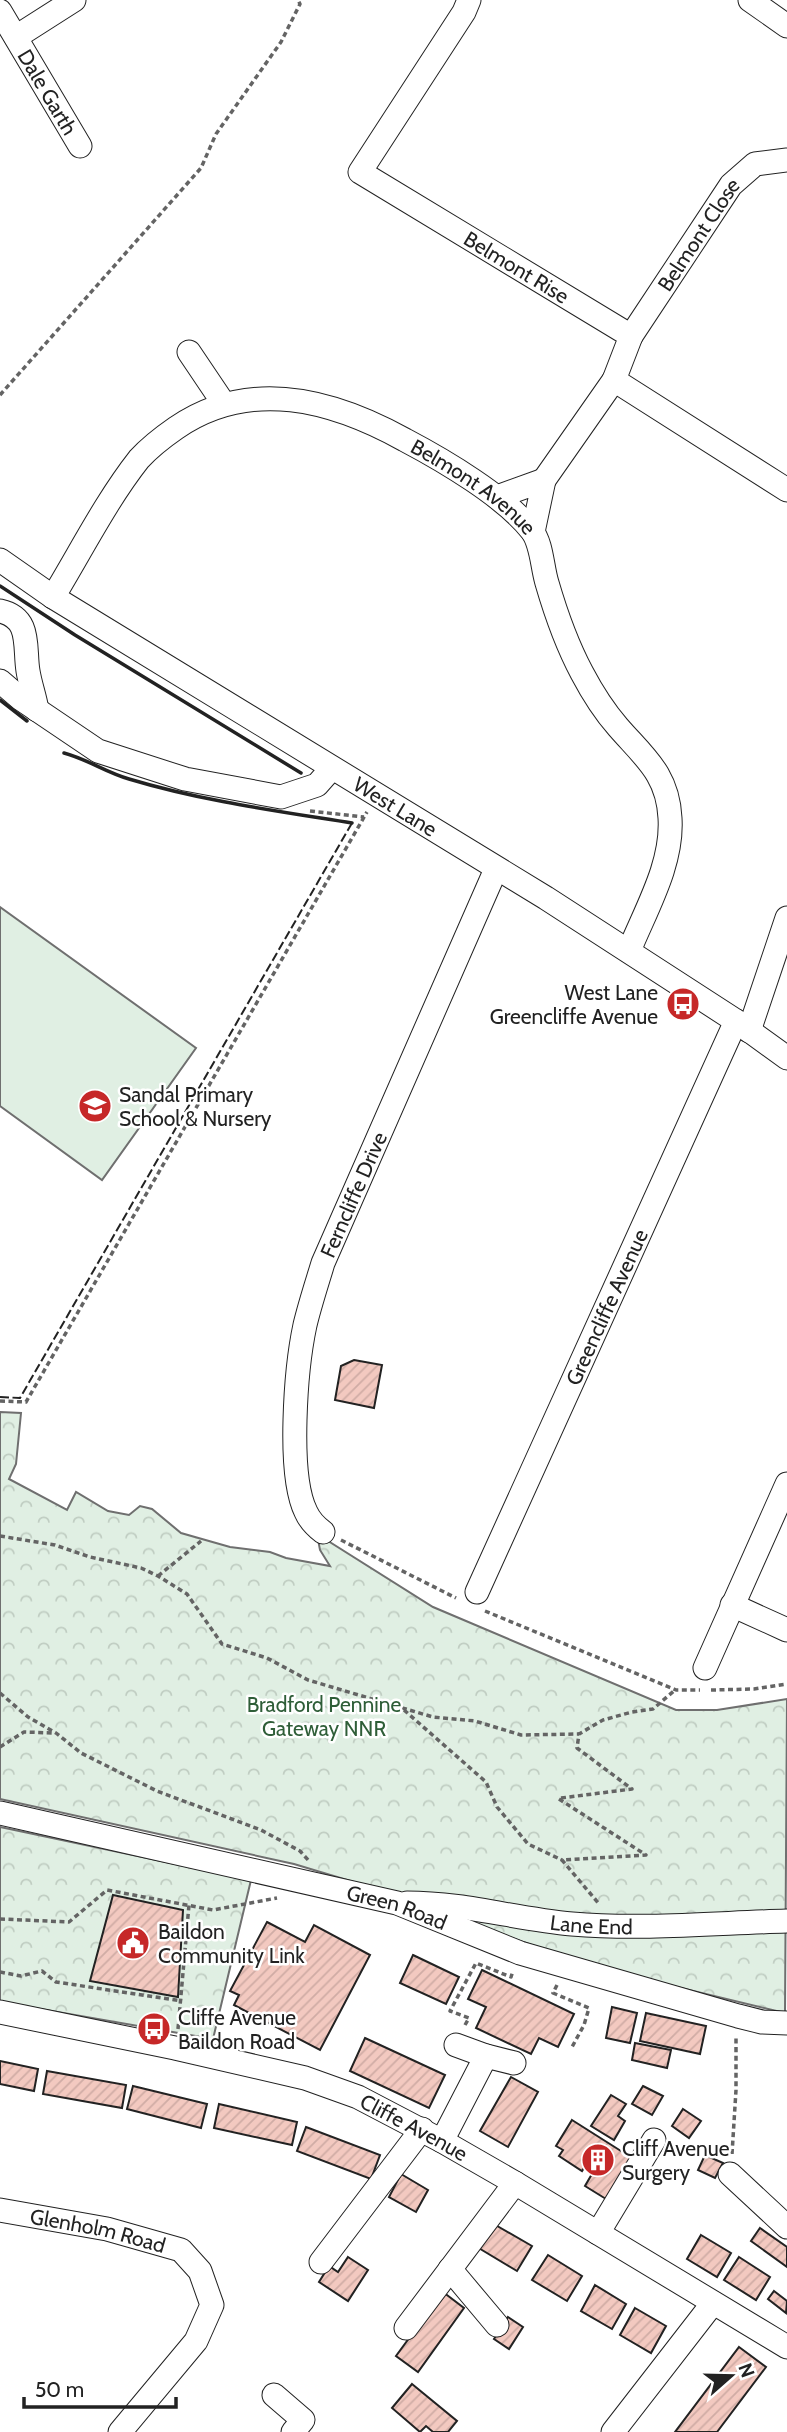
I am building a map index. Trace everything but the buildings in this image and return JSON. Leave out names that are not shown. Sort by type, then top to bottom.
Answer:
[{"type":"street","points":[[16,37],[75,0]]},
{"type":"street","name":"Belmont Rise","points":[[469,0],[464,12],[360,172],[631,336]]},
{"type":"street","points":[[750,0],[787,26]]},
{"type":"street","name":"Dale Garth","points":[[0,11],[80,146]]},
{"type":"street","name":"Belmont Close","points":[[631,336],[731,185],[755,164],[787,160]]},
{"type":"street","points":[[533,532],[544,480],[614,380],[631,336]]},
{"type":"street","points":[[189,352],[223,404]]},
{"type":"street","points":[[614,380],[787,490]]},
{"type":"street","name":"Belmont Avenue","points":[[53,597],[124,480],[141,457],[189,419],[223,404],[256,398],[286,399],[323,406],[352,414],[423,450],[496,497],[533,532],[552,601],[572,654],[611,719],[655,768],[665,791],[670,815],[668,853],[629,951]]},
{"type":"street","points":[[496,497],[544,480]]},
{"type":"street","name":"West Lane","points":[[0,560],[53,597],[629,951],[787,1058]]},
{"type":"street","points":[[0,611],[14,616],[22,627],[37,710]]},
{"type":"street","points":[[0,681],[98,751],[185,779],[281,796],[317,785],[332,768]]},
{"type":"street","name":"Ferncliffe Drive","points":[[323,1532],[313,1525],[304,1510],[296,1459],[298,1368],[306,1325],[323,1263],[496,869]]},
{"type":"street","name":"Greencliffe Avenue","points":[[473,1600],[743,1026],[787,918]]},
{"type":"street","points":[[705,1668],[787,1484]]},
{"type":"street","points":[[732,1605],[787,1630]]},
{"type":"street","name":"Green Road","points":[[0,1812],[397,1903],[540,1959],[738,2016],[762,2022],[787,2023]]},
{"type":"street","name":"Lane End","points":[[397,1903],[442,1903],[572,1924],[787,1921]]},
{"type":"street","name":"Cliffe Avenue","points":[[0,2012],[305,2078],[358,2097],[422,2129],[515,2183],[787,2347]]},
{"type":"street","points":[[456,2045],[514,2063]]},
{"type":"street","points":[[442,2141],[486,2056]]},
{"type":"street","points":[[321,2262],[422,2129]]},
{"type":"street","points":[[598,2233],[654,2140]]},
{"type":"street","points":[[730,2174],[787,2227]]},
{"type":"street","points":[[406,2328],[515,2183]]},
{"type":"street","name":"Glenholm Road","points":[[0,2210],[107,2229],[181,2250],[200,2271],[212,2305],[196,2341],[120,2432]]},
{"type":"street","points":[[450,2269],[498,2325]]},
{"type":"street","points":[[613,2432],[713,2303]]},
{"type":"street","points":[[274,2395],[303,2420],[293,2432]]},
{"type":"path","points":[[0,395],[201,169],[216,134],[281,42],[300,4],[298,0]]},
{"type":"path","points":[[0,1401],[26,1402],[376,795]]},
{"type":"path","points":[[308,811],[364,817]]},
{"type":"path","points":[[323,1532],[676,1690],[754,1689],[787,1684]]},
{"type":"path","points":[[0,1536],[55,1545],[89,1557],[141,1568],[187,1594],[222,1644],[267,1658],[307,1680],[366,1695],[433,1717],[475,1721],[521,1735],[579,1734],[603,1720],[653,1709],[676,1690]]},
{"type":"path","points":[[158,1576],[201,1541]]},
{"type":"path","points":[[0,1693],[27,1717],[56,1733],[81,1753],[157,1791],[261,1830],[300,1851],[309,1860]]},
{"type":"path","points":[[402,1708],[486,1782],[498,1807],[528,1844],[562,1860],[617,1925]]},
{"type":"path","points":[[0,1747],[23,1732],[56,1733]]},
{"type":"path","points":[[562,1860],[646,1855],[559,1799],[632,1788],[576,1748],[579,1734]]},
{"type":"path","points":[[0,1919],[69,1922],[107,1890],[213,1910]]},
{"type":"path","points":[[0,1972],[21,1976],[42,1971],[56,1982],[181,2001],[189,1905]]},
{"type":"path","points":[[456,2045],[469,2018],[450,2011],[476,1963],[510,1977]]},
{"type":"path","points":[[553,1993],[589,2008],[584,2025],[572,2047]]},
{"type":"path","points":[[730,2174],[736,2090],[736,2043]]},
{"type":"green space","points":[[0,907],[196,1048],[102,1180],[0,1106]]},
{"type":"green space","name":"Bradford Pennine Gateway NNR","points":[[0,1412],[21,1413],[16,1464],[9,1479],[67,1510],[76,1492],[108,1511],[129,1515],[140,1506],[152,1509],[181,1533],[230,1547],[270,1552],[286,1558],[330,1566],[320,1550],[317,1534],[433,1607],[676,1710],[717,1710],[787,1699],[785,2013],[594,1967],[357,1883],[294,1864],[0,1799]]},
{"type":"green space","points":[[0,1827],[251,1880],[213,2039],[0,2002]]},
{"type":"fence","points":[[0,1397],[20,1398],[352,823]]},
{"type":"wall","points":[[0,586],[301,773]]},
{"type":"wall","points":[[0,700],[27,721]]},
{"type":"wall","points":[[64,753],[156,787],[240,805],[352,823]]},
{"type":"place","name":"West Lane Greencliffe Avenue","points":[[683,1004]]},
{"type":"place","name":"Sandal Primary School & Nursery","points":[[95,1106]]},
{"type":"place","name":"Baildon Community Link","points":[[133,1943]]},
{"type":"place","name":"Cliffe Avenue Baildon Road","points":[[154,2029]]},
{"type":"place","name":"Cliff Avenue Surgery","points":[[598,2160]]}]
